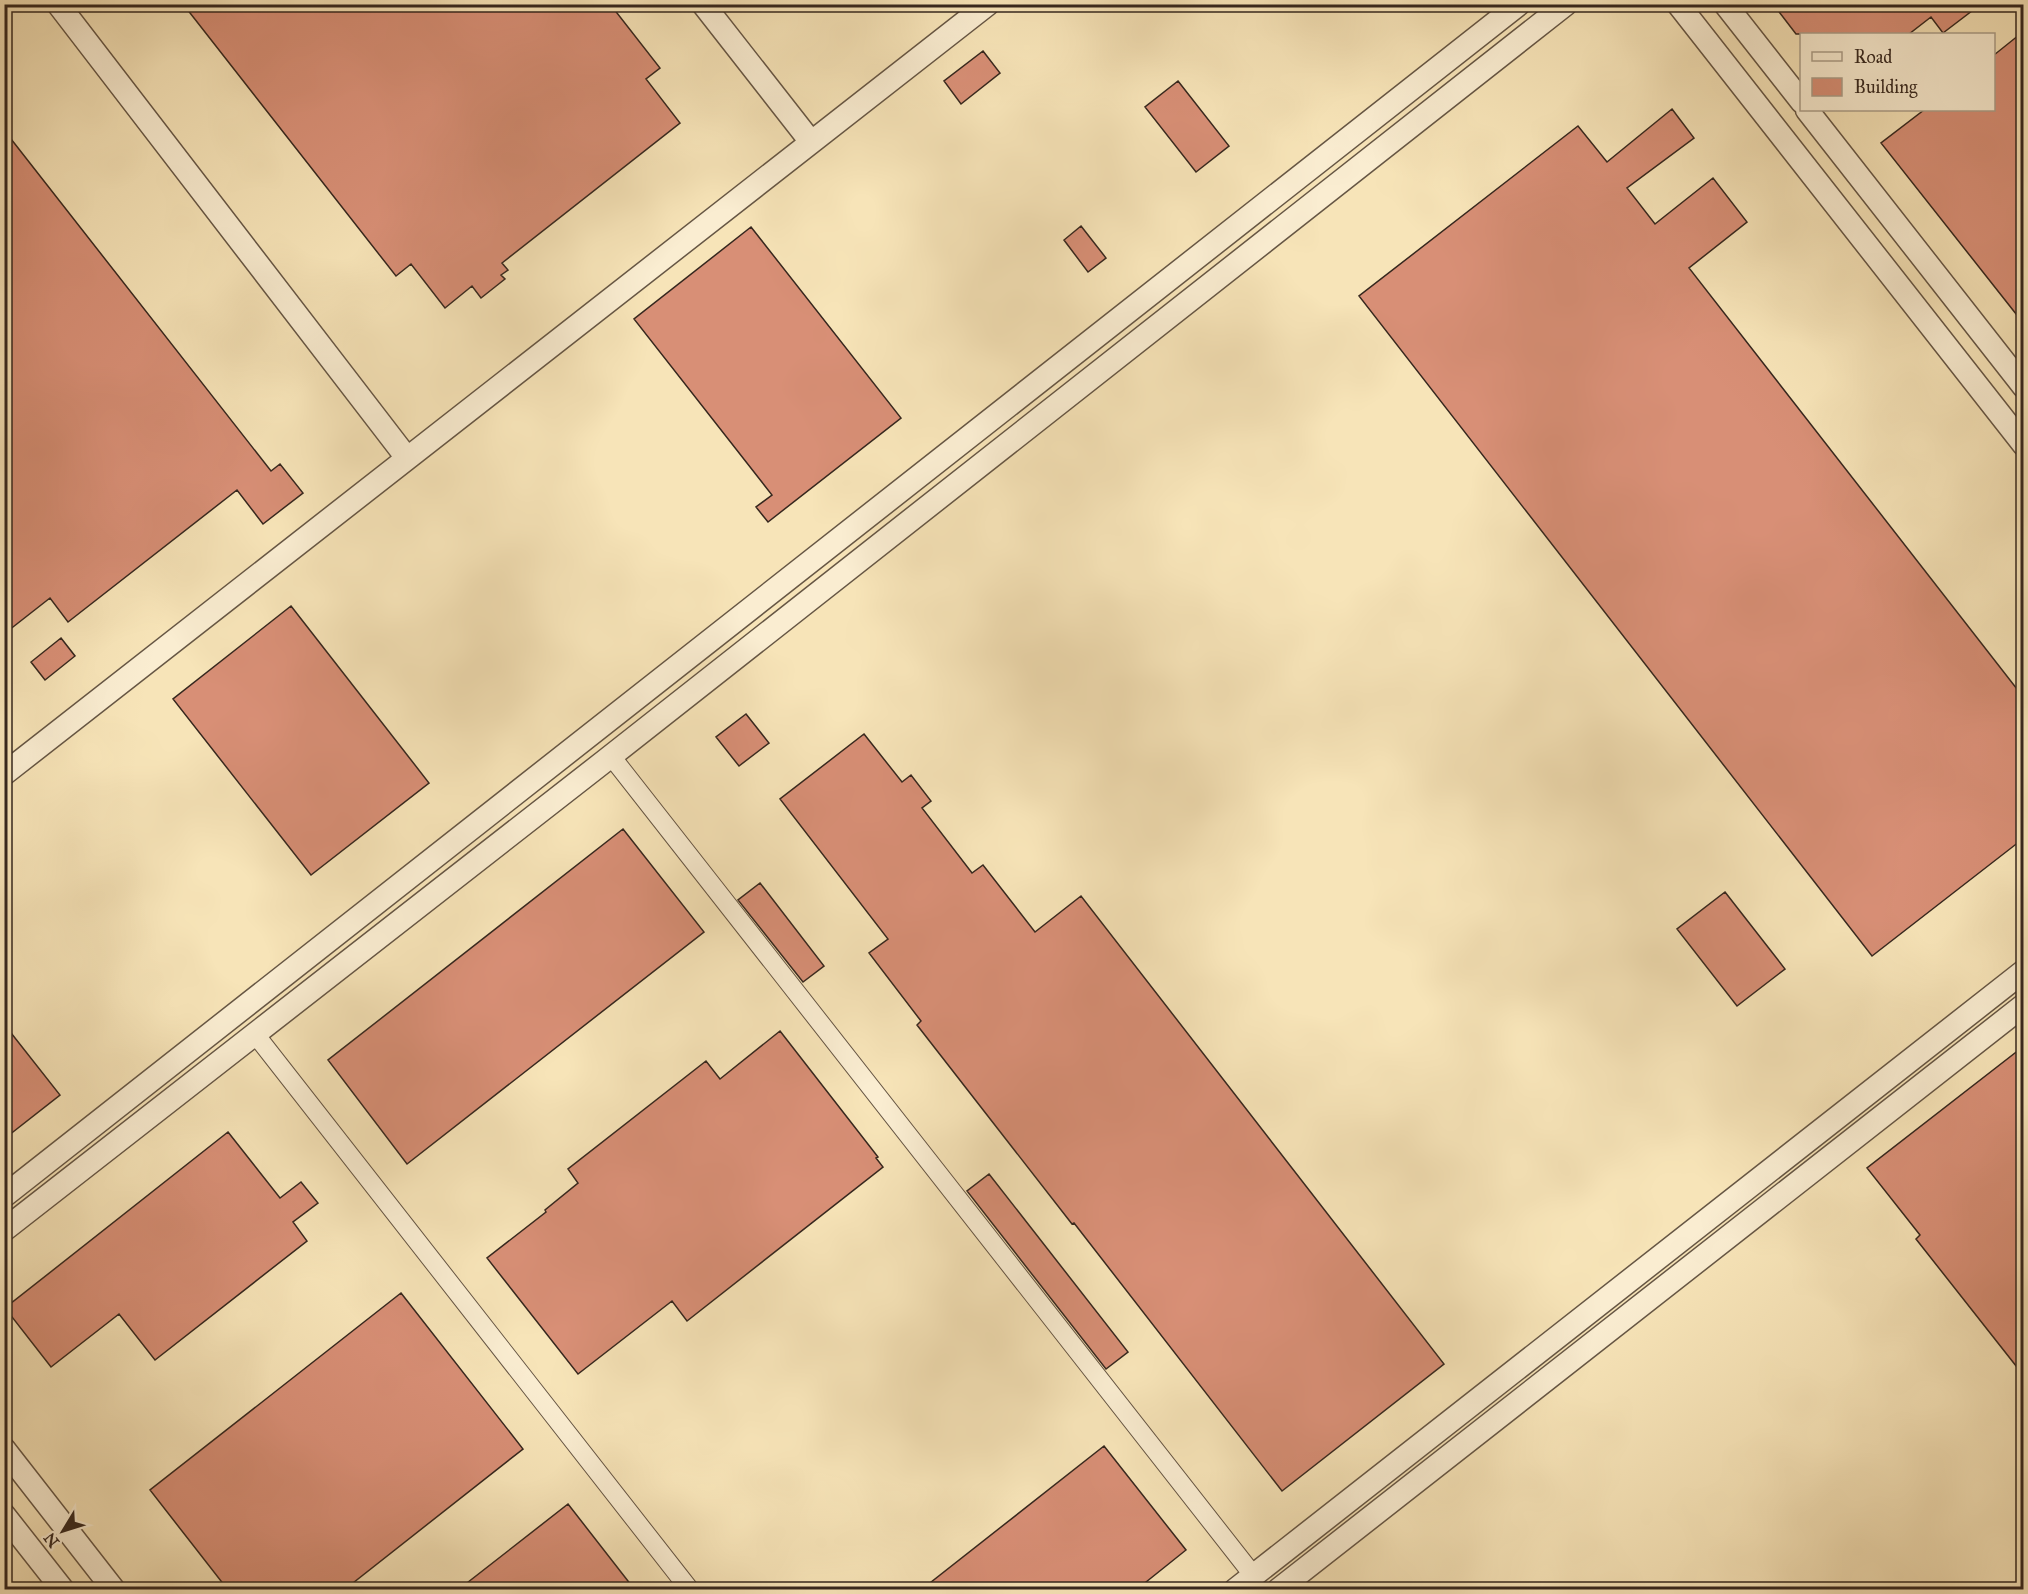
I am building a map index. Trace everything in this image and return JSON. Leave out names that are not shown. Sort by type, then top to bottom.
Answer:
[{"type":"street","points":[[58,4],[407,458]]},
{"type":"street","points":[[703,4],[811,142]]},
{"type":"street","points":[[4,774],[988,4]]},
{"type":"street","points":[[4,1196],[1519,4]]},
{"type":"street","points":[[4,1230],[611,756],[1566,4]]},
{"type":"street","points":[[1678,4],[2024,445]]},
{"type":"street","points":[[1725,4],[1800,99]]},
{"type":"street","points":[[1808,111],[2024,387]]},
{"type":"street","points":[[592,733],[1259,1582]]},
{"type":"street","points":[[1235,1590],[1259,1582],[2024,971]]},
{"type":"street","points":[[1278,1590],[2024,1005]]},
{"type":"street","points":[[238,1012],[690,1590]]},
{"type":"street","points":[[4,1449],[114,1590]]},
{"type":"street","points":[[4,1515],[63,1590]]},
{"type":"building","points":[[183,4],[610,4],[660,68],[646,79],[680,123],[502,263],[508,270],[501,275],[505,279],[481,298],[472,286],[445,308],[411,264],[396,276]]},
{"type":"building","points":[[1773,4],[1981,4],[1943,33],[1931,17],[1910,33],[1796,34]]},
{"type":"building","points":[[2024,31],[2024,324],[1881,143],[1923,111],[1995,111],[1995,54]]},
{"type":"building","points":[[983,51],[1000,73],[961,104],[944,81]]},
{"type":"building","points":[[1178,81],[1229,146],[1196,172],[1145,107]]},
{"type":"building","points":[[1672,109],[1694,138],[1627,188],[1655,224],[1713,178],[1747,222],[1689,268],[2024,698],[2024,838],[1872,956],[1359,296],[1578,126],[1607,162]]},
{"type":"building","points":[[4,130],[271,471],[280,464],[303,493],[263,524],[237,490],[68,622],[50,598],[4,634]]},
{"type":"building","points":[[1081,226],[1106,258],[1088,272],[1064,240]]},
{"type":"building","points":[[751,227],[901,418],[768,522],[756,507],[772,495],[634,319]]},
{"type":"building","points":[[291,606],[429,783],[311,875],[173,699]]},
{"type":"building","points":[[61,638],[75,656],[45,680],[31,662]]},
{"type":"building","points":[[746,714],[769,743],[739,766],[716,737]]},
{"type":"building","points":[[864,734],[902,782],[911,775],[931,801],[922,808],[972,873],[983,865],[1035,932],[1081,896],[1444,1364],[1282,1491],[917,1025],[921,1021],[869,953],[888,939],[780,799]]},
{"type":"building","points":[[623,829],[704,932],[407,1164],[328,1060]]},
{"type":"building","points":[[760,883],[824,966],[803,982],[738,900]]},
{"type":"building","points":[[1725,892],[1785,969],[1737,1006],[1677,929]]},
{"type":"building","points":[[4,1024],[60,1095],[4,1139]]},
{"type":"building","points":[[780,1031],[878,1157],[876,1158],[883,1167],[687,1321],[672,1301],[578,1374],[487,1258],[546,1212],[545,1210],[578,1183],[568,1169],[706,1061],[720,1079]]},
{"type":"building","points":[[2024,1046],[2024,1376],[1916,1239],[1920,1235],[1867,1168]]},
{"type":"building","points":[[228,1132],[280,1198],[301,1182],[318,1203],[293,1222],[307,1241],[155,1360],[119,1314],[51,1367],[5,1308]]},
{"type":"building","points":[[989,1174],[1128,1352],[1106,1369],[967,1191]]},
{"type":"building","points":[[401,1293],[523,1449],[344,1590],[228,1590],[150,1490]]},
{"type":"building","points":[[1104,1446],[1186,1550],[1136,1590],[921,1590]]},
{"type":"building","points":[[568,1504],[635,1590],[458,1590]]}]
